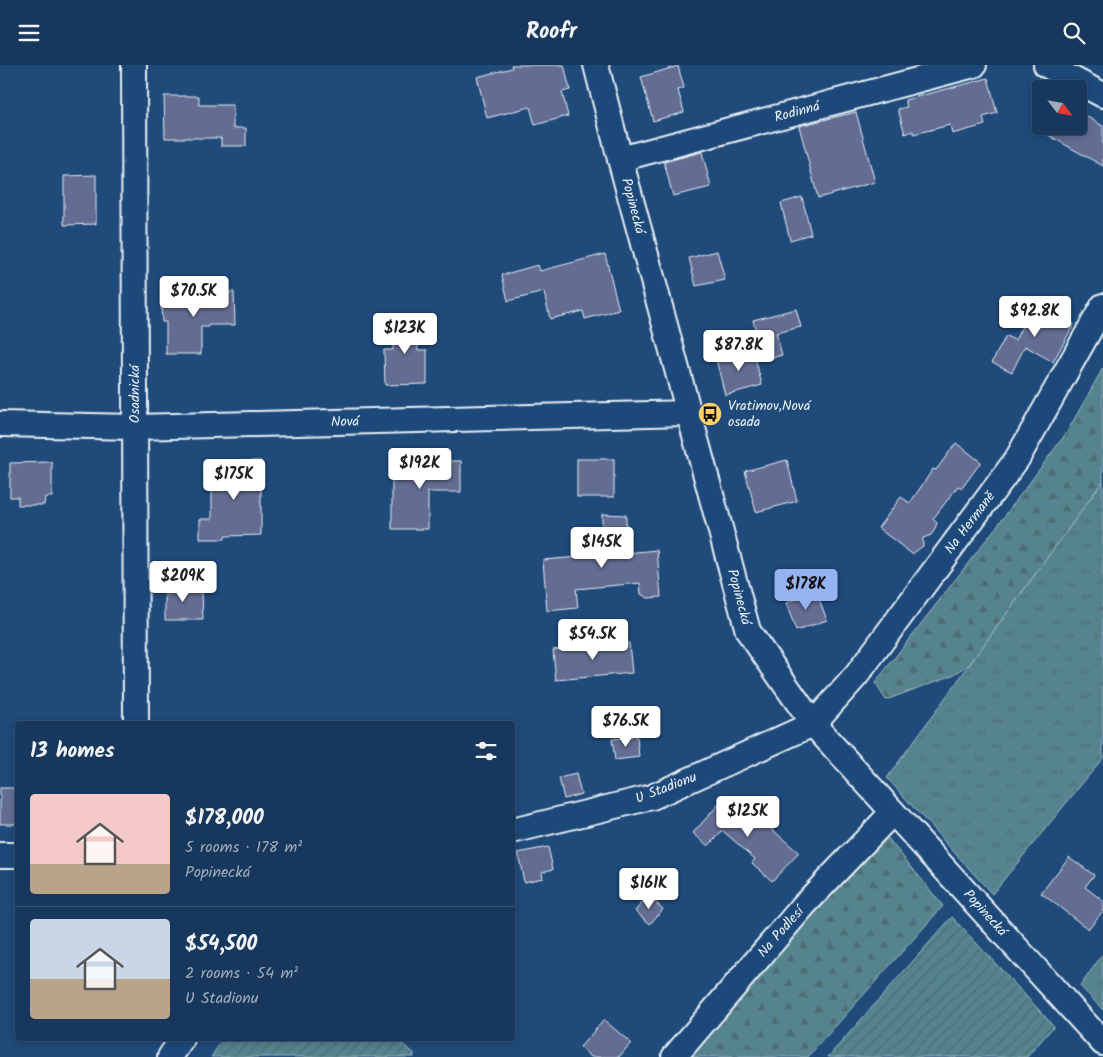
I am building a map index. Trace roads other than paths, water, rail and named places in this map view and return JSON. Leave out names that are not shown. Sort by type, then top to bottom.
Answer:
[{"type":"street","name":"Osadnická","points":[[134,65],[136,721]]},
{"type":"street","name":"Popinecká","points":[[596,65],[748,631],[813,724],[1103,1043]]},
{"type":"street","name":"Rodinná","points":[[620,159],[974,65]]},
{"type":"street","points":[[1046,65],[1103,95]]},
{"type":"street","name":"Na Hermaně","points":[[813,724],[856,676],[1018,459],[1103,306]]},
{"type":"street","name":"Nová","points":[[0,424],[135,427],[689,413]]},
{"type":"street","name":"U Stadionu","points":[[515,830],[652,797],[813,724]]},
{"type":"street","name":"Na Podlesí","points":[[674,1057],[805,904],[893,812]]},
{"type":"street","points":[[0,855],[15,855]]},
{"type":"street","points":[[170,1057],[181,1041]]},
{"type":"place","name":"Vratimov,Nová osada","points":[[710,414]]}]
